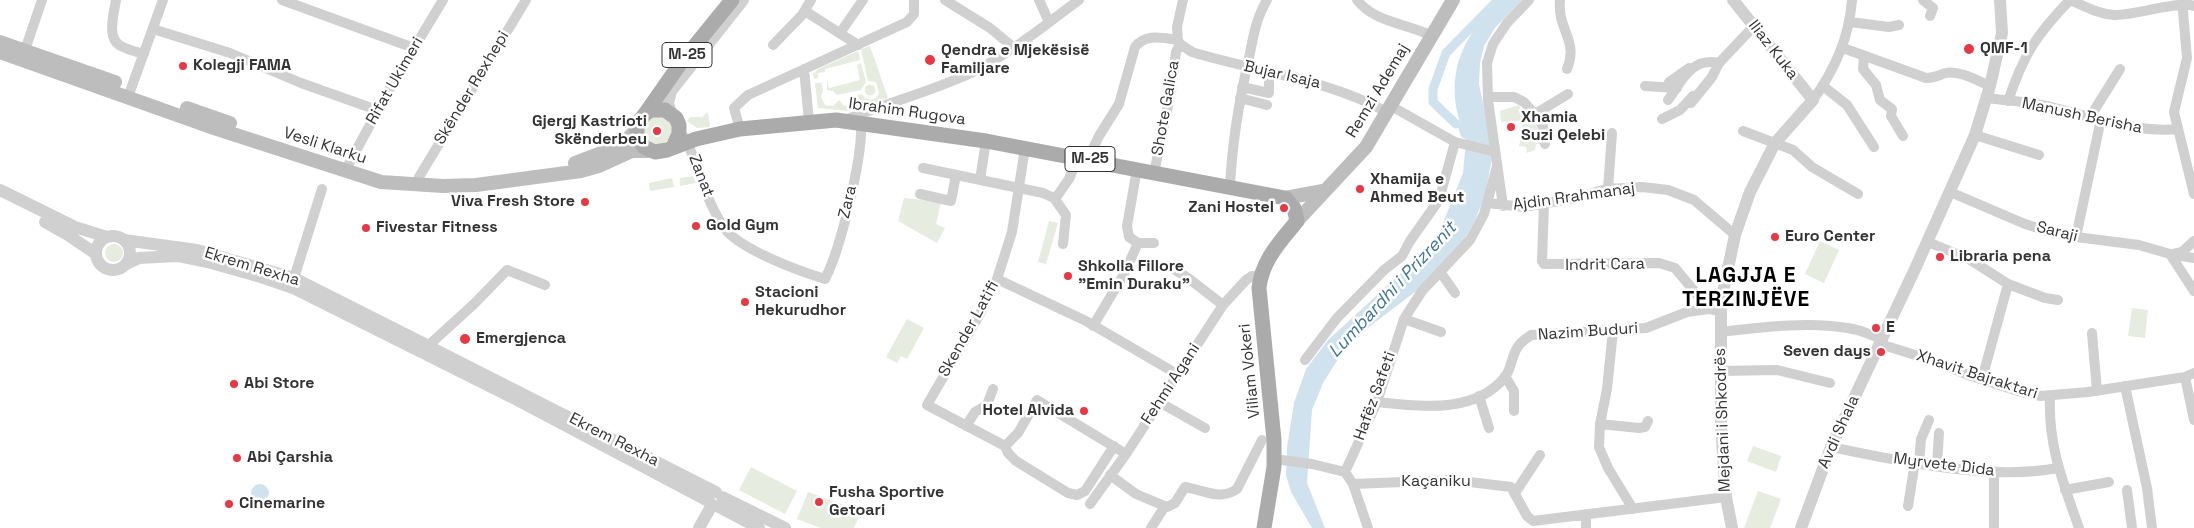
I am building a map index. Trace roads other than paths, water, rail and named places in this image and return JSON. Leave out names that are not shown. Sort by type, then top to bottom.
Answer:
[{"type":"main road","name":"M-25","points":[[636,130],[640,118],[732,0]]},
{"type":"main road","name":"Remzi Ademaj","points":[[1323,191],[1359,156],[1453,0]]},
{"type":"main road","name":"Vesli Klarku","points":[[0,42],[25,50],[130,92]]},
{"type":"main road","name":"Vesli Klarku","points":[[0,52],[130,92],[346,167],[381,182],[476,186],[581,171],[599,166],[632,151],[649,151]]},
{"type":"main road","points":[[645,114],[658,109],[671,113],[676,118],[680,140]]},
{"type":"main road","name":"Ibrahim Rugova","points":[[680,140],[809,121],[844,120],[986,141],[1083,158],[1285,198],[1323,191]]},
{"type":"main road","name":"Vesli Klarku","points":[[346,167],[419,177],[472,177],[577,163],[622,145],[636,130]]},
{"type":"main road","points":[[636,130],[640,142],[649,151]]},
{"type":"main road","name":"M-25","points":[[649,151],[661,152],[680,140]]},
{"type":"main road","name":"Viliam Vokeri","points":[[1264,528],[1278,459],[1262,322],[1260,276],[1268,258],[1323,191]]},
{"type":"main road","points":[[1285,198],[1294,208],[1297,221]]},
{"type":"street","points":[[25,50],[42,0]]},
{"type":"street","points":[[116,0],[113,19],[114,40],[119,46],[144,54]]},
{"type":"street","points":[[130,92],[163,0]]},
{"type":"street","points":[[282,0],[414,48]]},
{"type":"street","name":"Rifat Ukimeri","points":[[346,167],[377,110],[443,0]]},
{"type":"street","name":"Skënder Rexhepi","points":[[419,177],[526,0]]},
{"type":"street","points":[[671,113],[668,103],[672,91],[743,0]]},
{"type":"street","points":[[773,45],[805,10],[810,0]]},
{"type":"street","points":[[840,33],[863,0]]},
{"type":"street","points":[[945,0],[990,28],[1013,47]]},
{"type":"street","points":[[1039,0],[1049,22]]},
{"type":"street","points":[[844,120],[973,72],[1013,47],[1079,0]]},
{"type":"street","name":"Shote Galica","points":[[1154,173],[1179,42],[1177,27],[1183,0]]},
{"type":"street","points":[[1230,187],[1233,132],[1255,28],[1267,0]]},
{"type":"street","points":[[1357,0],[1374,15],[1422,30],[1432,36]]},
{"type":"street","points":[[1503,206],[1497,166],[1491,151],[1487,63],[1490,50],[1507,23],[1529,0]]},
{"type":"street","points":[[1560,0],[1561,21],[1572,49],[1572,58],[1567,69]]},
{"type":"street","name":"Iliaz Kuka","points":[[1733,0],[1755,25],[1813,100]]},
{"type":"street","points":[[1813,100],[1823,86],[1842,48],[1850,22],[1852,0]]},
{"type":"street","points":[[1922,0],[1934,8],[1930,16]]},
{"type":"street","name":"Avdi Shala","points":[[1801,528],[1831,446],[1928,242],[1975,135],[1988,92],[2002,33],[2000,0]]},
{"type":"street","points":[[2008,100],[2025,56],[2035,40],[2070,0],[2092,10],[2116,15],[2157,10],[2187,3],[2187,58],[2174,112],[2194,194]]},
{"type":"street","points":[[740,130],[735,113],[736,105],[748,95],[907,22],[914,14],[915,2]]},
{"type":"street","points":[[805,10],[858,45]]},
{"type":"street","points":[[1850,22],[1890,27],[1899,25]]},
{"type":"street","points":[[1662,119],[1680,110],[1690,97],[1693,100],[1712,76],[1719,62],[1755,25]]},
{"type":"street","points":[[154,29],[230,53],[300,83],[377,110]]},
{"type":"street","points":[[1055,200],[1119,104],[1135,47],[1140,41],[1148,37],[1179,42]]},
{"type":"street","name":"Bujar Isaja","points":[[1179,42],[1192,52],[1328,86],[1389,109],[1458,143],[1491,151]]},
{"type":"street","name":"Manush Berisha","points":[[1842,48],[1926,78],[1946,73],[1972,78],[1988,92],[2008,100],[2053,107],[2136,129],[2158,131],[2178,129]]},
{"type":"street","points":[[1864,56],[1863,69],[1876,85],[1880,100],[1892,109],[1891,116],[1903,136]]},
{"type":"street","points":[[1668,100],[1673,85],[1691,68],[1712,61],[1719,62]]},
{"type":"street","points":[[2076,237],[2096,118],[2120,68]]},
{"type":"street","points":[[804,69],[809,121]]},
{"type":"street","points":[[1242,87],[1269,93],[1269,80]]},
{"type":"street","points":[[1645,86],[1673,85]]},
{"type":"street","points":[[1823,86],[1847,105],[1874,147]]},
{"type":"street","points":[[1535,114],[1568,94]]},
{"type":"street","points":[[1488,100],[1498,97],[1518,97],[1535,114],[1543,126],[1545,144]]},
{"type":"street","points":[[1240,98],[1267,105]]},
{"type":"street","name":"Mejdani i Shkodrës","points":[[1732,528],[1726,497],[1721,424],[1720,332],[1715,310],[1734,235],[1750,192],[1775,143],[1813,100]]},
{"type":"street","name":"Zara","points":[[825,279],[831,268],[840,239],[852,186],[862,137],[860,123]]},
{"type":"street","points":[[1743,131],[1793,150],[1812,167],[1858,194]]},
{"type":"street","points":[[1608,189],[1612,133]]},
{"type":"street","points":[[1975,135],[2039,155]]},
{"type":"street","name":"Zanat","points":[[680,140],[711,204],[727,232],[741,242],[802,272],[825,279]]},
{"type":"street","points":[[980,180],[986,141]]},
{"type":"street","points":[[1306,360],[1337,318],[1384,270],[1402,256],[1438,200],[1458,143]]},
{"type":"street","name":"Skender Latifi","points":[[1025,148],[1012,232],[997,279],[980,314],[928,405],[1005,446],[1008,453],[1016,460],[1068,493],[1077,495],[1085,491],[1114,446]]},
{"type":"street","name":"Hafëz Safeti","points":[[1345,472],[1377,402],[1392,350],[1404,319],[1422,291],[1470,240],[1488,204],[1497,166]]},
{"type":"street","points":[[923,168],[1043,193],[1055,200],[1066,215],[1063,244]]},
{"type":"street","points":[[1138,169],[1127,226],[1129,237],[1138,243],[1154,243]]},
{"type":"street","points":[[920,194],[951,201],[956,175]]},
{"type":"street","name":"Ajdin Rrahmanaj","points":[[1488,204],[1524,207],[1576,198],[1608,189],[1642,187],[1668,190],[1688,196],[1734,235]]},
{"type":"street","points":[[294,278],[322,189]]},
{"type":"street","name":"Ekrem Rexha","points":[[0,190],[75,227],[107,237],[116,236],[124,240],[197,250],[294,278],[715,500],[759,528]]},
{"type":"street","name":"Saraji","points":[[1950,192],[2024,224],[2076,237],[2139,245],[2170,254],[2194,258]]},
{"type":"street","name":"Ekrem Rexha","points":[[0,200],[68,235],[96,254],[100,264],[110,270],[144,257],[178,256],[261,277],[293,288],[428,349]]},
{"type":"street","name":"Indrit Cara","points":[[1544,204],[1542,261],[1544,264],[1659,264],[1675,268],[1715,310]]},
{"type":"street","points":[[96,254],[99,244],[107,237]]},
{"type":"street","points":[[124,240],[130,254],[126,264]]},
{"type":"street","points":[[2194,240],[2182,252],[2170,254],[2194,291]]},
{"type":"street","points":[[1928,242],[1969,259],[2008,284],[2045,298],[2058,300]]},
{"type":"street","points":[[1093,326],[1124,274],[1138,243]]},
{"type":"street","points":[[1169,266],[1223,305]]},
{"type":"street","points":[[428,349],[507,270],[545,285]]},
{"type":"street","points":[[1441,273],[1455,293]]},
{"type":"street","name":"Fehmi Agani","points":[[1090,504],[1126,454],[1223,305],[1246,280],[1252,276],[1260,276]]},
{"type":"street","points":[[997,279],[1093,326],[1177,374]]},
{"type":"street","points":[[1982,380],[2008,284]]},
{"type":"street","name":"Nazim Buduri","points":[[1377,402],[1427,406],[1459,404],[1479,396],[1505,376],[1518,346],[1531,335],[1646,328],[1686,312],[1715,310]]},
{"type":"street","points":[[1404,319],[1441,332]]},
{"type":"street","name":"Xhavit Bajraktari","points":[[1720,332],[1789,326],[1822,326],[1855,330],[1982,380],[2021,392],[2050,397],[2190,375]]},
{"type":"street","points":[[1613,331],[1607,389],[1600,424],[1599,447],[1632,510]]},
{"type":"street","points":[[2092,333],[2097,390]]},
{"type":"street","points":[[1721,371],[1777,370],[1830,383]]},
{"type":"street","points":[[2190,375],[2194,420]]},
{"type":"street","points":[[1505,376],[1514,391],[1514,411]]},
{"type":"street","points":[[2125,386],[2147,488],[2152,528]]},
{"type":"street","points":[[966,426],[975,412],[987,405],[993,389]]},
{"type":"street","points":[[1479,396],[1489,428]]},
{"type":"street","points":[[2050,397],[2050,428],[2058,468],[2079,528]]},
{"type":"street","points":[[1005,446],[1018,433],[1037,400],[1126,454]]},
{"type":"street","points":[[1159,402],[1205,428]]},
{"type":"street","points":[[1600,424],[1639,428],[1645,426],[1648,420]]},
{"type":"street","points":[[1908,506],[1921,439],[1930,420]]},
{"type":"street","points":[[1937,465],[1939,433]]},
{"type":"street","points":[[1110,476],[1136,494],[1165,506],[1175,503],[1185,487],[1220,496],[1230,494],[1237,489],[1262,440]]},
{"type":"street","name":"Myrvete Dida","points":[[1831,446],[1917,463],[1994,472],[2023,472],[2058,468]]},
{"type":"street","points":[[1540,455],[1515,493],[1527,516],[1534,521],[1726,497]]},
{"type":"street","points":[[1278,459],[1312,464],[1345,472],[1353,484],[1368,528]]},
{"type":"street","points":[[1994,472],[1994,527]]},
{"type":"street","name":"Kaçaniku","points":[[1353,484],[1453,480],[1511,487],[1515,493]]},
{"type":"street","points":[[2065,490],[2109,482]]},
{"type":"street","points":[[2127,490],[2132,528]]},
{"type":"street","points":[[699,528],[715,500]]},
{"type":"street","name":"Ekrem Rexha","points":[[715,500],[785,528]]},
{"type":"street","points":[[1151,528],[1165,506]]},
{"type":"street","points":[[1586,515],[1586,528]]},
{"type":"water","name":"Lumbardhi i Prizrenit","points":[[1500,0],[1522,0],[1495,28],[1484,46],[1480,63],[1479,84],[1492,145],[1492,158],[1485,196],[1464,240],[1428,282],[1369,327],[1340,356],[1323,383],[1312,410],[1307,483],[1325,528],[1312,528],[1291,492],[1286,475],[1287,447],[1294,403],[1306,369],[1328,340],[1423,253],[1439,233],[1463,173],[1466,141],[1464,134],[1466,133],[1464,127],[1461,126],[1455,99],[1456,74],[1459,61],[1469,37]]},
{"type":"water","points":[[260,484],[266,487],[269,493],[266,499],[260,502],[254,499],[251,493],[254,487]]},
{"type":"waterway","points":[[1456,124],[1433,102],[1433,89],[1446,53],[1498,0]]},
{"type":"waterway","points":[[1463,128],[1465,134]]},
{"type":"place","name":"QMF-1","points":[[1969,49]]},
{"type":"place","name":"Qendra e Mjekësisë Familjare","points":[[930,60]]},
{"type":"place","name":"Kolegji FAMA","points":[[183,66]]},
{"type":"place","name":"Xhamia Suzi Qelebi","points":[[1511,127]]},
{"type":"place","name":"Gjergj Kastrioti Skënderbeu","points":[[657,131]]},
{"type":"place","name":"Xhamija e Ahmed Beut","points":[[1360,189]]},
{"type":"place","name":"Viva Fresh Store","points":[[585,202]]},
{"type":"place","name":"Zani Hostel","points":[[1284,208]]},
{"type":"place","name":"Gold Gym","points":[[696,226]]},
{"type":"place","name":"Fivestar Fitness","points":[[366,228]]},
{"type":"place","name":"Euro Center","points":[[1775,237]]},
{"type":"place","name":"Libraria pena","points":[[1940,257]]},
{"type":"place","name":"Shkolla Fillore \"Emin Duraku\"","points":[[1068,276]]},
{"type":"place","name":"Stacioni Hekurudhor","points":[[745,302]]},
{"type":"place","name":"E","points":[[1876,328]]},
{"type":"place","name":"Emergjenca","points":[[465,339]]},
{"type":"place","name":"Seven days","points":[[1881,352]]},
{"type":"place","name":"Abi Store","points":[[234,384]]},
{"type":"place","name":"Hotel Alvida","points":[[1084,411]]},
{"type":"place","name":"Abi Çarshia","points":[[237,458]]},
{"type":"place","name":"Fusha Sportive Getoari","points":[[819,502]]},
{"type":"place","name":"Cinemarine","points":[[229,504]]},
{"type":"district","name":"LAGJJA E TERZINJËVE","points":[[1746,288]]}]
